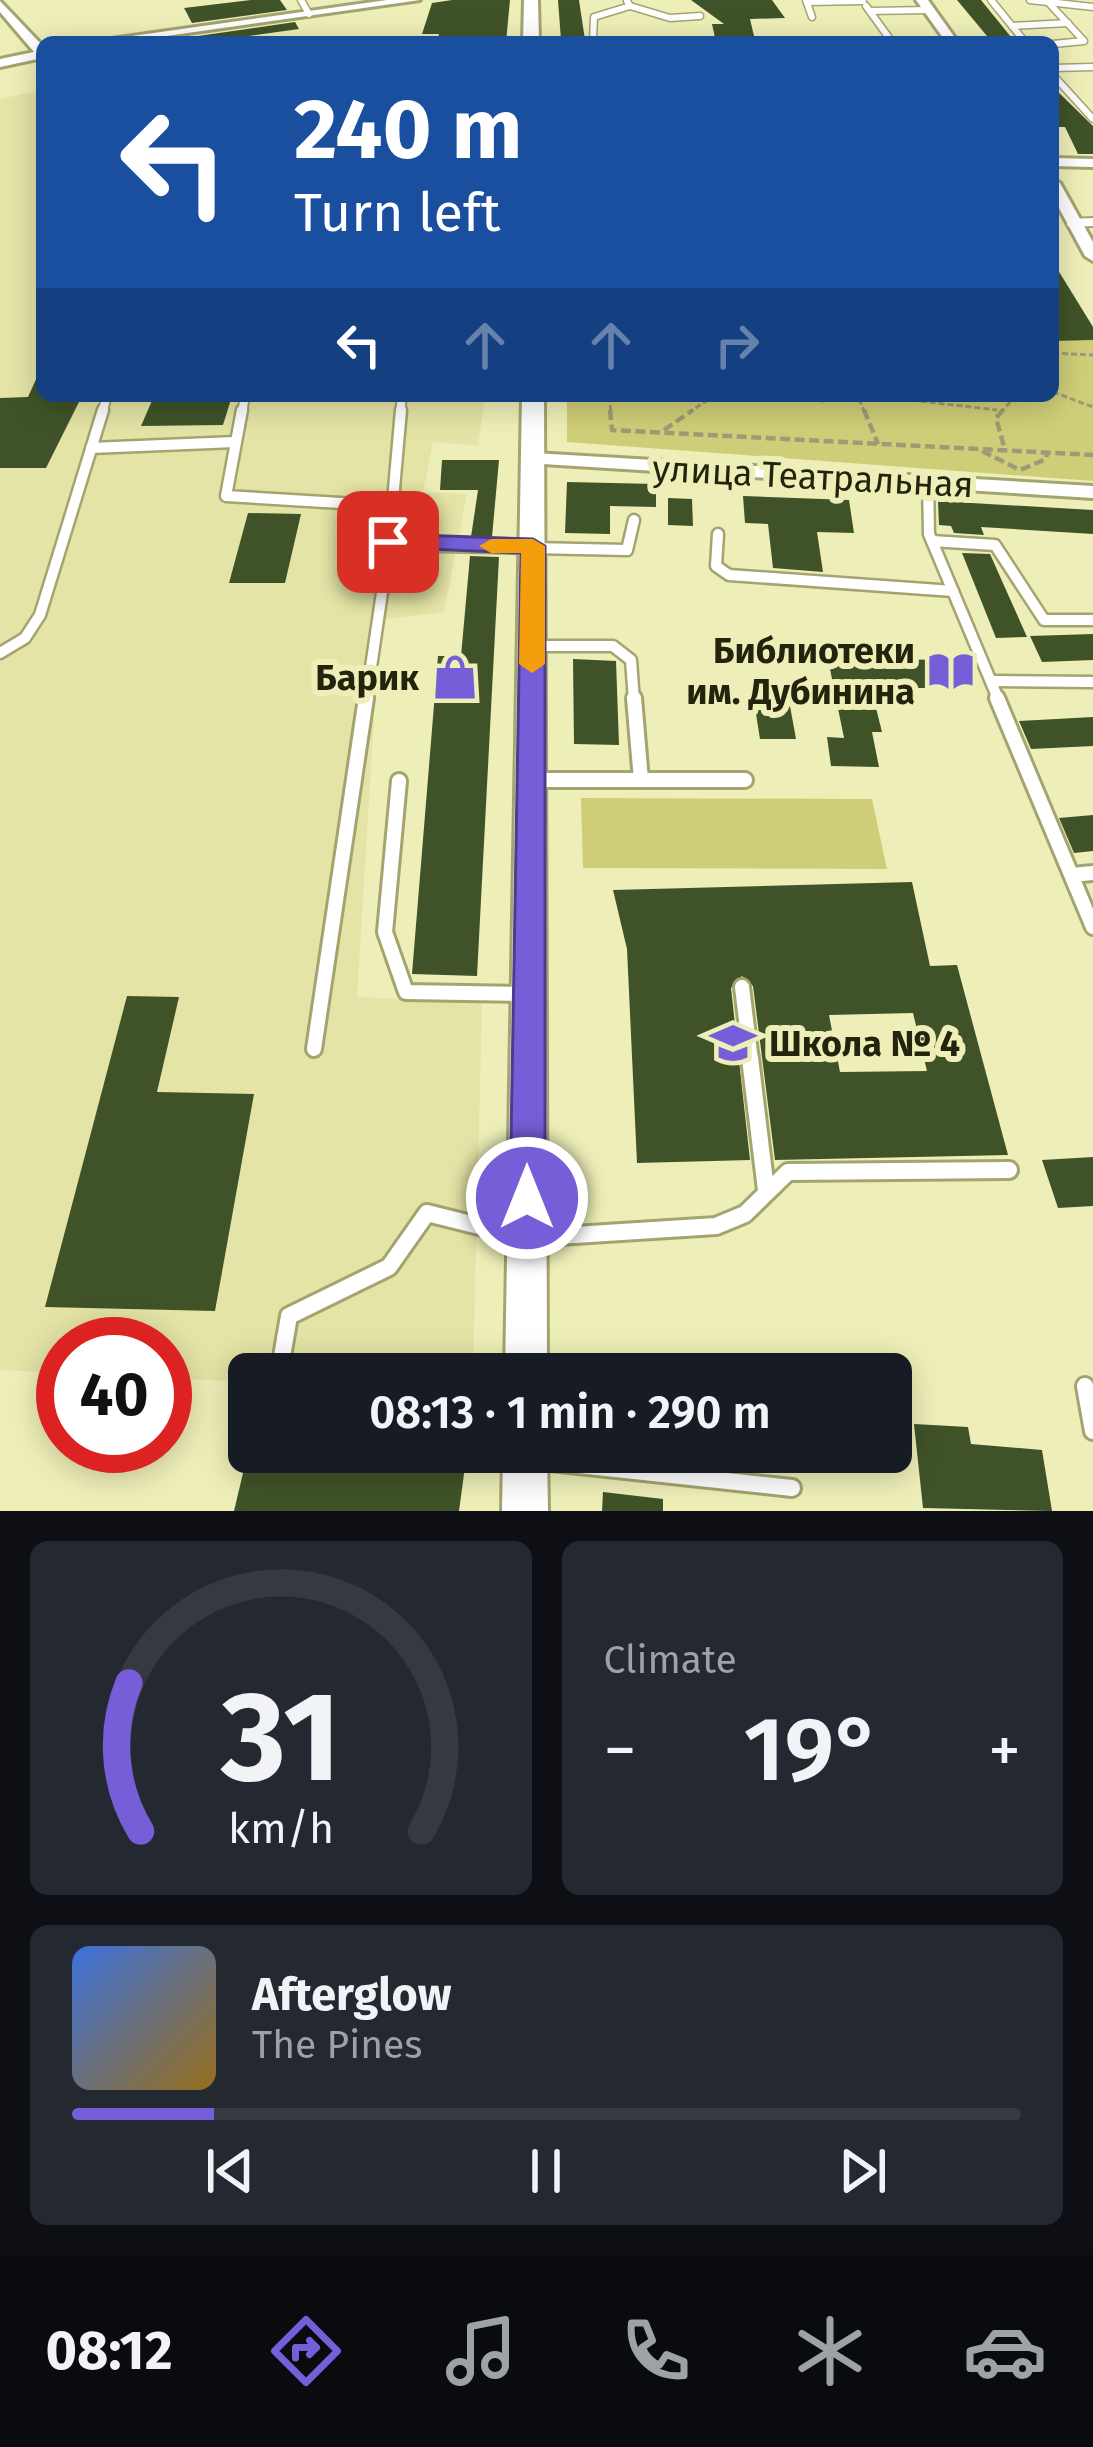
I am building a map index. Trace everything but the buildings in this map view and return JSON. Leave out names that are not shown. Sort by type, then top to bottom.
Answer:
[{"type":"street","points":[[142,36],[413,0]]},
{"type":"street","points":[[531,0],[531,36]]},
{"type":"street","points":[[0,5],[36,46]]},
{"type":"street","points":[[925,5],[948,36]]},
{"type":"street","points":[[0,63],[36,54]]},
{"type":"street","points":[[1059,162],[1093,163]]},
{"type":"street","points":[[1059,196],[1093,256]]},
{"type":"street","points":[[526,1353],[533,402]]},
{"type":"street","name":"улица Театральная","points":[[534,459],[1093,492]]},
{"type":"street","points":[[525,1473],[525,1511]]},
{"type":"lane","points":[[301,0],[309,14]]},
{"type":"lane","points":[[812,17],[807,1],[862,0],[888,36]]},
{"type":"lane","points":[[991,0],[1020,36]]},
{"type":"lane","points":[[1030,0],[1093,8]]},
{"type":"lane","points":[[1048,2],[1084,41],[1059,43]]},
{"type":"lane","points":[[592,36],[594,17],[628,3],[670,18],[700,16]]},
{"type":"lane","points":[[869,11],[925,5]]},
{"type":"lane","points":[[1012,26],[1068,23]]},
{"type":"lane","points":[[1059,71],[1093,67]]},
{"type":"lane","points":[[1059,79],[1093,118]]},
{"type":"lane","points":[[1071,223],[1093,222]]},
{"type":"lane","points":[[0,653],[25,638],[40,615],[105,402]]},
{"type":"lane","points":[[244,402],[226,496],[390,506]]},
{"type":"lane","points":[[314,1049],[389,544],[401,402]]},
{"type":"lane","points":[[91,448],[236,442]]},
{"type":"lane","points":[[928,482],[932,542],[1093,928]]},
{"type":"lane","points":[[389,544],[627,550],[634,520]]},
{"type":"lane","points":[[718,534],[716,566],[729,574],[841,587],[953,591]]},
{"type":"lane","points":[[932,542],[995,545],[1044,620],[1093,620]]},
{"type":"lane","points":[[532,646],[613,646],[631,660],[641,780]]},
{"type":"lane","points":[[992,681],[1093,682]]},
{"type":"lane","points":[[531,780],[746,780]]},
{"type":"lane","points":[[399,782],[385,932],[406,992],[529,994]]},
{"type":"lane","points":[[1072,874],[1093,873]]},
{"type":"lane","points":[[742,986],[766,1190]]},
{"type":"lane","points":[[283,1353],[289,1316],[389,1267],[427,1213],[527,1238],[716,1226],[745,1214],[788,1172],[1009,1170]]},
{"type":"lane","points":[[1085,1386],[1093,1431]]},
{"type":"lane","points":[[667,1473],[792,1488]]},
{"type":"path","points":[[1059,353],[1092,353]]},
{"type":"path","points":[[1059,394],[1093,407]]},
{"type":"path","points":[[609,402],[611,430],[1093,455]]},
{"type":"path","points":[[660,433],[705,402]]},
{"type":"path","points":[[861,402],[878,444]]},
{"type":"path","points":[[933,402],[997,410],[1008,402]]},
{"type":"path","points":[[997,410],[1005,450]]},
{"type":"path","points":[[980,450],[1020,470],[1046,459],[1047,453]]},
{"type":"shaded area","points":[[36,91],[36,402],[484,402],[478,446],[433,442],[423,492],[467,494],[444,612],[380,620],[357,997],[482,1003],[474,1353],[228,1353],[228,1381],[192,1379],[192,1317],[36,1317],[36,1372],[0,1370],[0,99]]},
{"type":"shaded area","points":[[1059,273],[1093,327],[1093,481],[567,442],[567,402],[1059,402]]},
{"type":"shaded area","points":[[581,798],[872,799],[887,869],[583,868]]},
{"type":"slow traffic","points":[[491,546],[533,546],[532,664]]},
{"type":"place","name":"Библиотеки им. Дубинина","points":[[951,671]]},
{"type":"place","name":"Барик","points":[[455,677]]},
{"type":"place","name":"Школа № 4","points":[[733,1043]]},
{"type":"route","points":[[388,542],[393,546],[533,546],[527,1198]]}]
